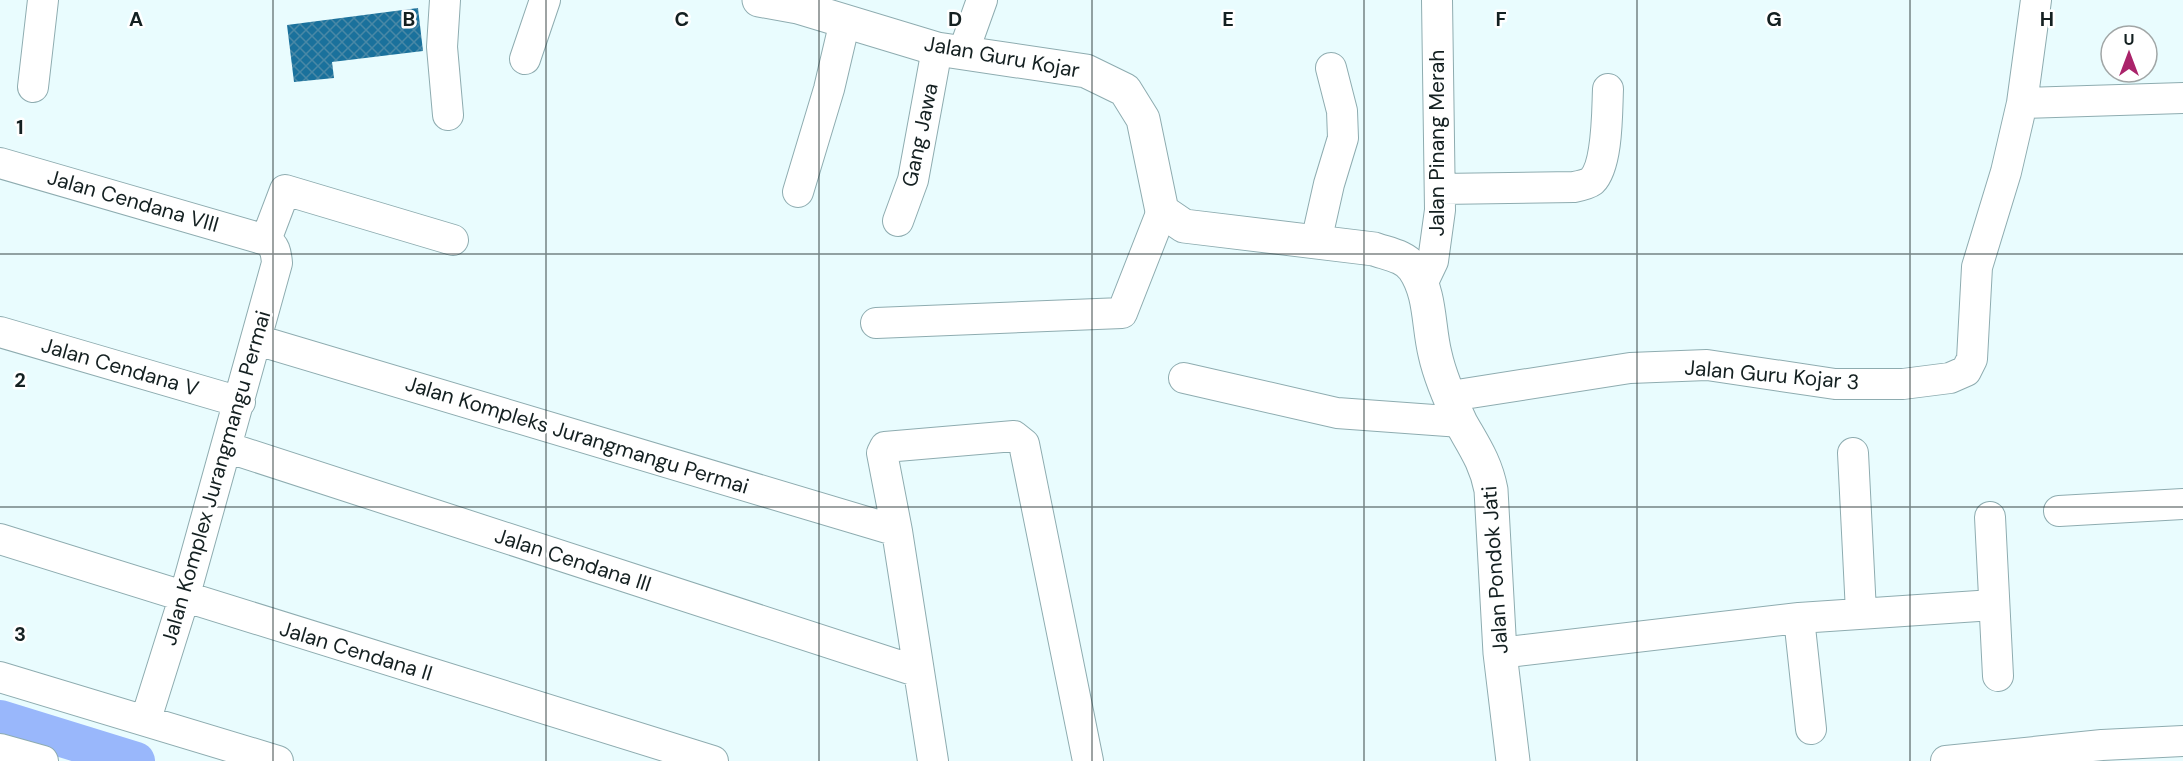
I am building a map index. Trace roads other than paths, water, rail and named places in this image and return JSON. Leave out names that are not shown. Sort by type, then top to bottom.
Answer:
[{"type":"street","points":[[33,87],[43,0]]},
{"type":"street","points":[[445,0],[442,47],[448,115]]},
{"type":"street","points":[[525,58],[545,0]]},
{"type":"street","name":"Jalan Guru Kojar","points":[[759,0],[798,7],[950,51],[1086,71],[1125,90],[1143,119],[1162,211]]},
{"type":"street","name":"Gang Jawa","points":[[898,221],[913,180],[950,51],[982,0]]},
{"type":"street","name":"Jalan Pinang Merah","points":[[1422,284],[1433,261],[1438,235],[1440,189],[1437,0]]},
{"type":"street","name":"Jalan Guru Kojar 3","points":[[1456,409],[1630,368],[1707,365],[1835,384],[1903,384],[1950,378],[1966,371],[1972,359],[1977,267],[2006,172],[2022,103],[2036,0]]},
{"type":"street","points":[[798,192],[829,89],[845,21]]},
{"type":"street","points":[[1316,242],[1329,184],[1343,138],[1342,111],[1331,68]]},
{"type":"street","points":[[1440,189],[1574,187],[1591,182],[1597,172],[1605,141],[1608,89]]},
{"type":"street","points":[[2022,103],[2183,98]]},
{"type":"street","name":"Jalan Cendana VIII","points":[[0,163],[266,240]]},
{"type":"street","points":[[266,240],[285,190],[453,240]]},
{"type":"street","points":[[876,323],[1122,313],[1162,211],[1184,226],[1374,249],[1402,258],[1414,268],[1422,284]]},
{"type":"street","name":"Jalan Komplex Jurangmangu Permai","points":[[146,720],[184,598],[277,262],[273,245],[266,240]]},
{"type":"street","name":"Jalan Pondok Jati","points":[[1422,284],[1434,353],[1456,409],[1482,456],[1491,490],[1500,653],[1513,761]]},
{"type":"street","name":"Jalan Cendana V","points":[[0,332],[240,402]]},
{"type":"street","name":"Jalan Kompleks Jurangmangu Permai","points":[[257,339],[897,531]]},
{"type":"street","points":[[1184,378],[1336,413],[1456,409]]},
{"type":"street","points":[[933,761],[897,531],[881,458],[885,447],[1014,436],[1021,440],[1088,761]]},
{"type":"street","name":"Jalan Cendana III","points":[[226,447],[919,672]]},
{"type":"street","points":[[1854,453],[1861,612]]},
{"type":"street","points":[[2059,511],[2183,504]]},
{"type":"street","points":[[1990,517],[1998,676]]},
{"type":"street","name":"Jalan Cendana II","points":[[0,539],[713,761]]},
{"type":"street","points":[[1500,653],[1798,618],[1993,605]]},
{"type":"street","points":[[1798,618],[1810,729]]},
{"type":"street","points":[[0,678],[278,761]]},
{"type":"street","points":[[1946,761],[2103,753],[2183,741]]},
{"type":"street","points":[[0,749],[43,761]]},
{"type":"waterway","points":[[0,719],[136,761]]}]
